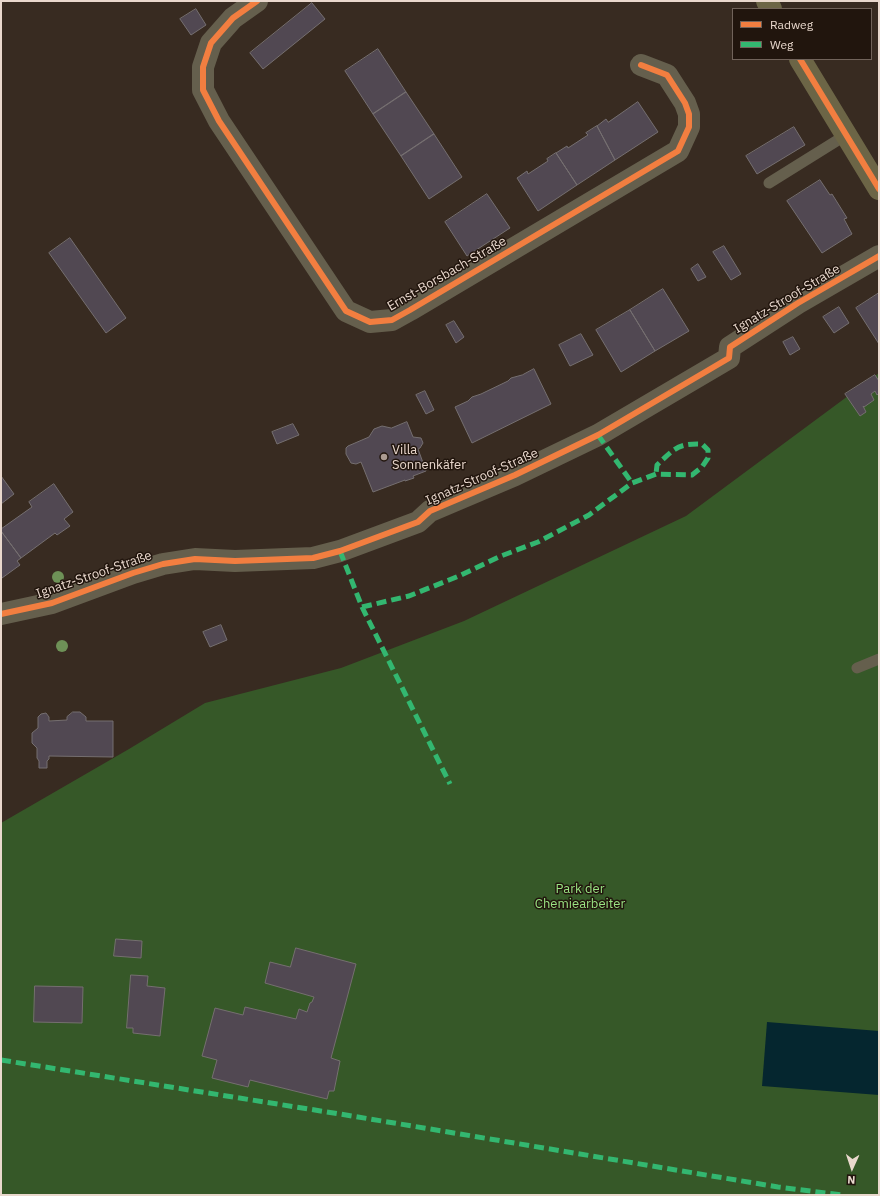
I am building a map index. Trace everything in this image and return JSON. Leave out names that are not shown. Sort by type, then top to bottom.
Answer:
[{"type":"main road","points":[[801,60],[846,135],[877,181]]},
{"type":"street","name":"Ernst-Borsbach-Straße","points":[[257,1],[233,18],[211,44],[203,67],[203,90],[219,121],[346,311],[370,322],[392,320],[678,151],[689,127],[690,114],[667,75],[641,65]]},
{"type":"street","name":"Ignatz-Stroof-Straße","points":[[1,614],[52,604],[132,573],[163,564],[195,559],[235,561],[313,558],[418,522],[430,511],[515,475],[598,435],[729,358],[730,347],[798,303],[879,256]]},
{"type":"lane","points":[[769,183],[846,135]]},
{"type":"lane","points":[[857,668],[879,659]]},
{"type":"green space","name":"Park der Chemiearbeiter","points":[[879,373],[879,1195],[1,1195],[1,823],[205,703],[341,668],[464,621],[686,516]]},
{"type":"water","points":[[767,1022],[879,1031],[879,1095],[762,1086]]},
{"type":"building","points":[[312,3],[325,19],[263,69],[250,53]]},
{"type":"building","points":[[196,9],[206,25],[191,35],[180,19]]},
{"type":"building","points":[[378,49],[406,92],[373,114],[345,71]]},
{"type":"building","points":[[406,92],[434,134],[401,156],[373,114]]},
{"type":"building","points":[[638,102],[658,132],[615,160],[597,126],[606,119],[608,122]]},
{"type":"building","points":[[597,126],[615,160],[577,185],[556,153],[567,146],[568,148],[588,135],[586,133]]},
{"type":"building","points":[[794,127],[805,145],[757,174],[746,156]]},
{"type":"building","points":[[434,134],[462,177],[429,199],[401,156]]},
{"type":"building","points":[[556,153],[577,185],[538,211],[517,178],[527,171],[528,174],[548,161],[547,159]]},
{"type":"building","points":[[820,180],[830,195],[832,194],[847,218],[844,219],[852,234],[822,253],[787,201]]},
{"type":"building","points":[[487,194],[510,228],[467,256],[445,222]]},
{"type":"building","points":[[70,238],[126,318],[106,333],[49,253]]},
{"type":"building","points":[[724,246],[741,274],[731,280],[713,252]]},
{"type":"building","points":[[698,264],[706,277],[698,281],[691,269]]},
{"type":"building","points":[[663,289],[689,331],[655,351],[630,310]]},
{"type":"building","points":[[879,293],[879,344],[856,308]]},
{"type":"building","points":[[839,307],[849,323],[834,333],[823,317]]},
{"type":"building","points":[[630,310],[655,351],[621,372],[596,330]]},
{"type":"building","points":[[454,321],[464,337],[456,343],[446,325]]},
{"type":"building","points":[[581,334],[593,355],[570,366],[559,345]]},
{"type":"building","points":[[793,337],[800,349],[790,355],[783,342]]},
{"type":"building","points":[[534,369],[551,404],[472,443],[455,407],[468,401],[472,397],[508,381],[511,378],[522,375]]},
{"type":"building","points":[[875,375],[879,381],[879,393],[877,395],[875,391],[871,394],[874,400],[864,407],[863,406],[866,412],[860,416],[845,394]]},
{"type":"building","points":[[425,391],[434,410],[426,414],[416,395]]},
{"type":"building","name":"Villa Sonnenkäfer","points":[[407,422],[413,437],[421,438],[423,443],[418,449],[426,471],[413,476],[414,478],[373,492],[361,462],[356,464],[351,463],[346,454],[346,448],[369,437],[374,429],[382,426],[391,428]]},
{"type":"building","points":[[293,424],[299,435],[277,444],[272,432]]},
{"type":"building","points":[[1,476],[14,494],[1,504]]},
{"type":"building","points":[[54,484],[73,512],[64,519],[70,526],[57,535],[55,533],[21,558],[1,529],[32,507],[29,502]]},
{"type":"building","points":[[1,531],[21,558],[17,561],[20,565],[2,578],[1,576]]},
{"type":"building","points":[[221,625],[227,640],[210,647],[203,632]]},
{"type":"building","points":[[73,712],[80,712],[86,717],[86,721],[113,721],[113,757],[49,756],[47,768],[39,768],[37,748],[32,743],[32,733],[38,728],[38,717],[41,714],[46,713],[49,717],[49,721],[67,720],[67,717]]},
{"type":"building","points":[[116,939],[142,941],[141,958],[114,956]]},
{"type":"building","points":[[296,948],[356,964],[331,1058],[340,1061],[334,1091],[329,1091],[327,1099],[250,1080],[248,1087],[212,1078],[217,1060],[202,1056],[215,1008],[243,1015],[245,1007],[296,1019],[299,1009],[307,1012],[314,997],[265,983],[270,962],[290,967]]},
{"type":"building","points":[[131,975],[148,976],[147,986],[165,988],[160,1036],[133,1033],[133,1028],[127,1028]]},
{"type":"building","points":[[35,986],[83,987],[82,1023],[34,1022]]},
{"type":"marked path","points":[[598,435],[632,483]]},
{"type":"marked path","points":[[362,607],[409,596],[459,576],[501,556],[538,542],[589,515],[632,483],[656,474],[692,475],[702,467],[708,458],[708,450],[702,444],[687,445],[677,448],[657,465],[656,474]]},
{"type":"marked path","points":[[340,551],[362,607],[450,784]]},
{"type":"marked path","points":[[1,1060],[346,1115],[778,1187],[842,1195]]},
{"type":"cycle path","points":[[257,1],[233,18],[211,43],[203,67],[203,90],[219,121],[346,311],[370,322],[392,320],[678,151],[689,127],[689,114],[685,103],[667,75],[641,65]]},
{"type":"cycle path","points":[[801,60],[879,189]]},
{"type":"cycle path","points":[[1,614],[52,603],[133,573],[163,564],[195,559],[235,561],[313,558],[340,551],[418,522],[430,511],[515,475],[598,435],[729,358],[730,347],[798,303],[879,256]]},
{"type":"place","name":"Villa Sonnenkäfer","points":[[384,457]]}]
